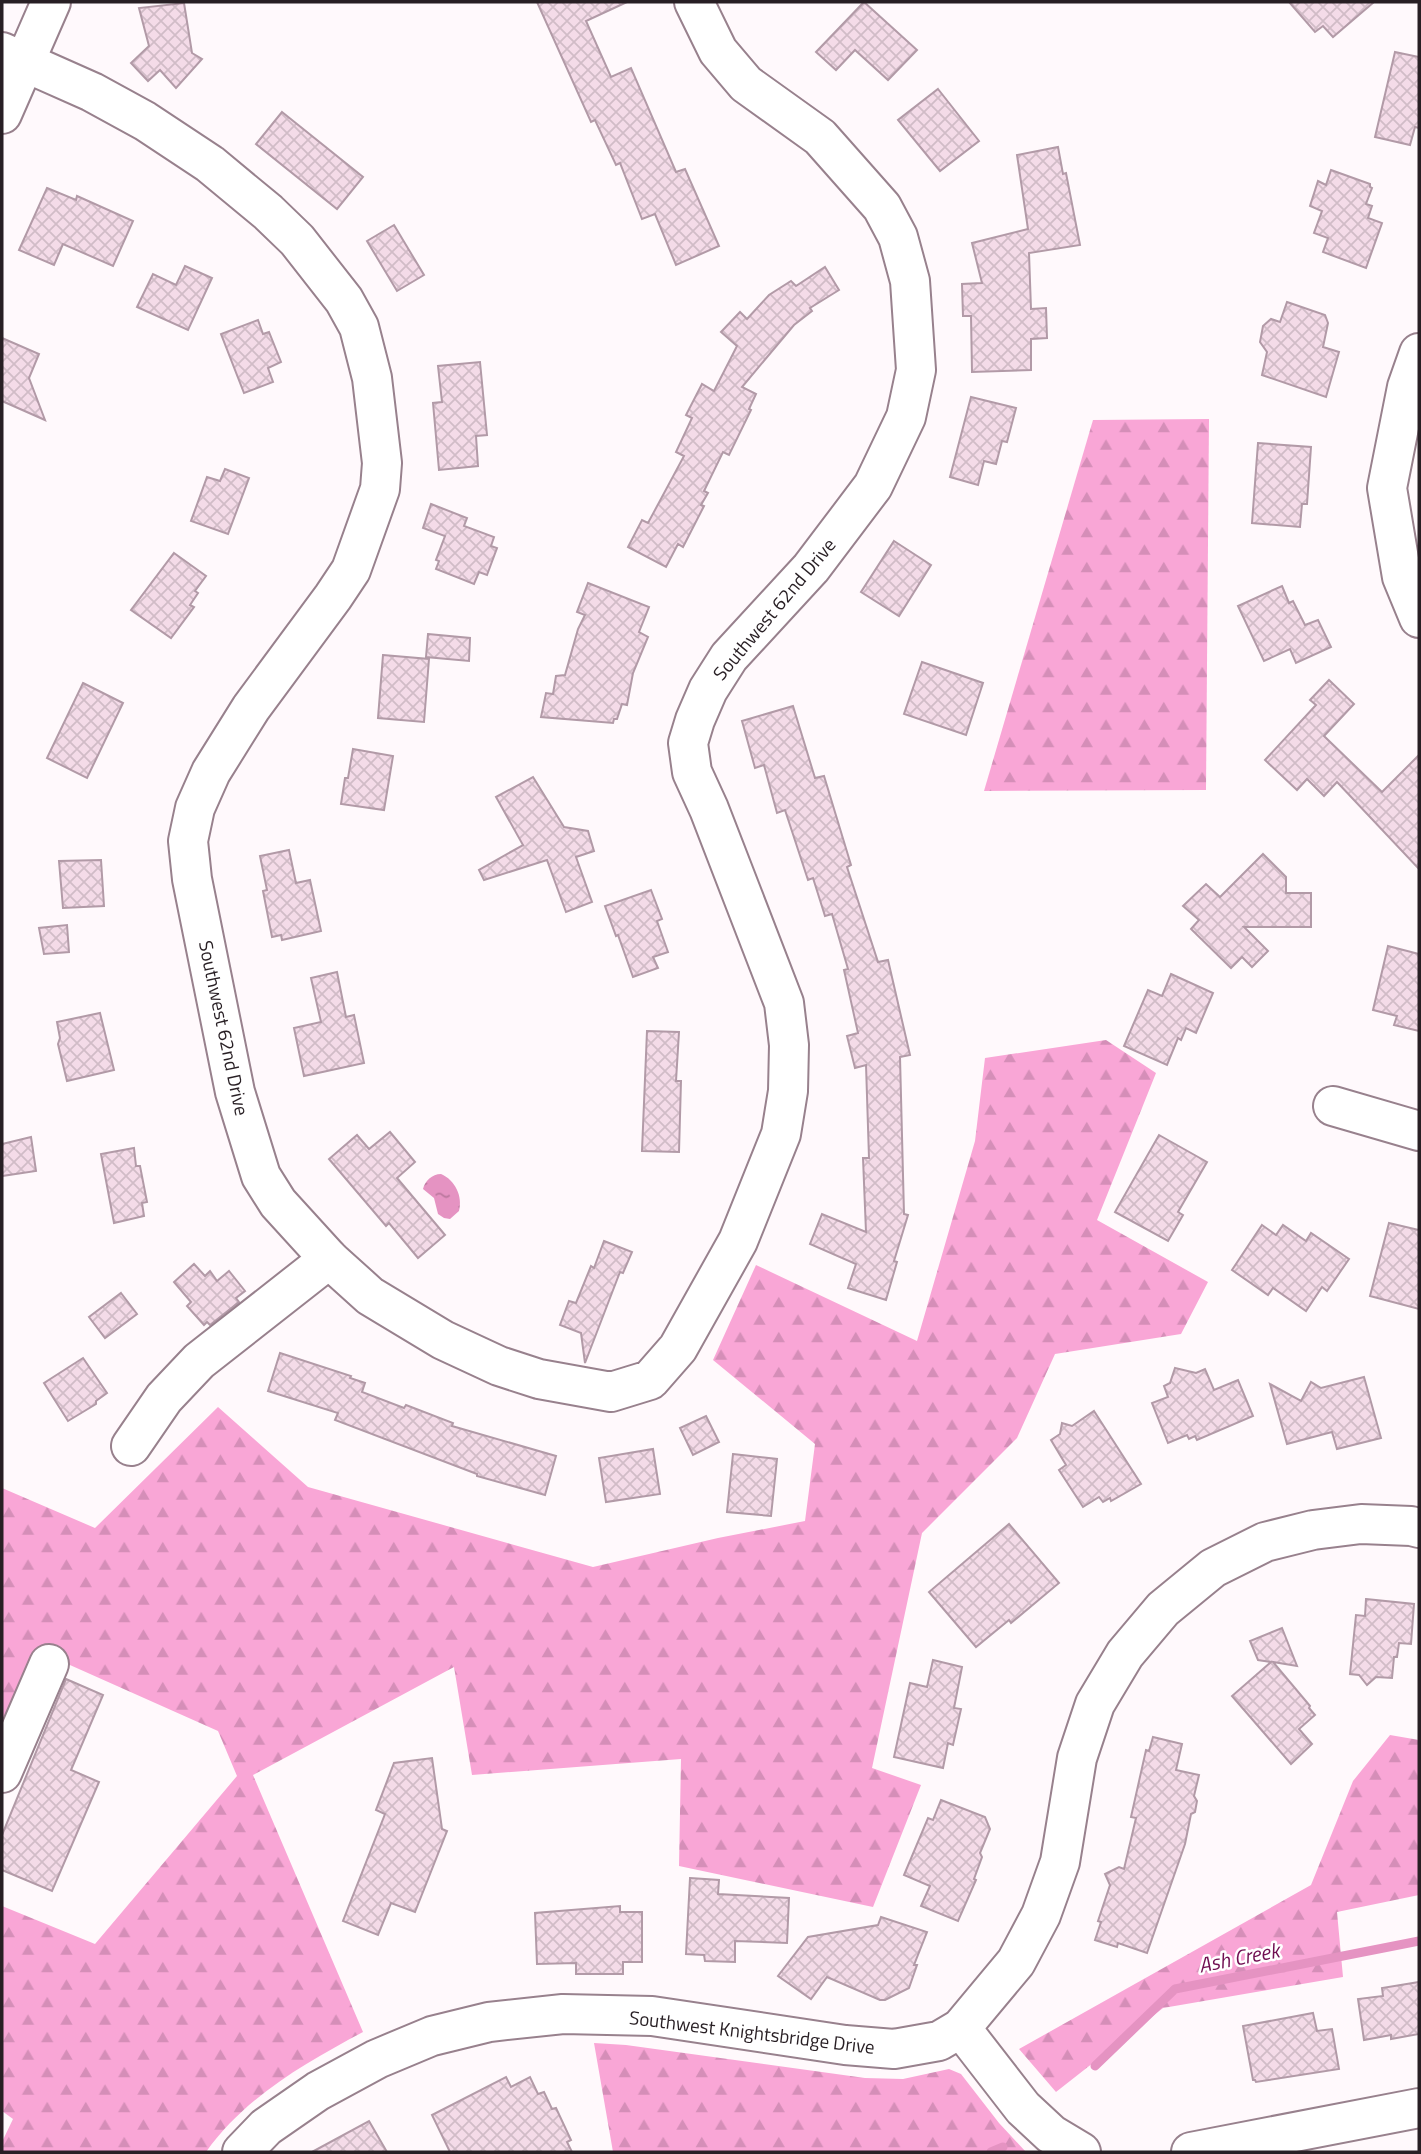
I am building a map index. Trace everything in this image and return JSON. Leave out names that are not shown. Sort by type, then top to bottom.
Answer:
[{"type":"street","points":[[2,114],[13,57],[51,2]]},
{"type":"street","name":"Southwest 62nd Drive","points":[[13,57],[92,92],[145,121],[210,164],[268,212],[297,240],[344,300],[359,327],[372,378],[382,463],[380,489],[351,570],[251,708],[211,772],[195,808],[188,841],[192,879],[235,1092],[261,1176],[278,1203],[329,1259],[370,1296],[443,1340],[499,1366],[539,1379],[611,1392],[650,1380],[678,1348],[738,1241],[781,1134],[788,1091],[789,1045],[784,1003],[709,809],[692,772],[688,743],[708,690],[729,657],[811,568],[873,486],[906,417],[916,370],[911,281],[898,237],[882,207],[820,137],[746,84],[718,51],[694,2]]},
{"type":"street","points":[[1419,352],[1407,387],[1387,488],[1402,577],[1419,618]]},
{"type":"street","points":[[1333,1106],[1419,1130]]},
{"type":"street","points":[[131,1446],[164,1398],[199,1361],[329,1259]]},
{"type":"street","name":"Southwest Knightsbridge Drive","points":[[242,2152],[266,2127],[318,2091],[377,2059],[432,2036],[489,2022],[564,2014],[652,2016],[845,2045],[894,2049],[939,2042],[961,2028],[1016,1962],[1041,1915],[1060,1862],[1076,1758],[1095,1704],[1125,1654],[1163,1609],[1213,1568],[1265,1542],[1313,1530],[1361,1524],[1419,1528]]},
{"type":"street","points":[[2,1773],[49,1664]]},
{"type":"street","points":[[961,2028],[1023,2108],[1051,2134],[1081,2152]]},
{"type":"street","points":[[1191,2152],[1419,2108]]},
{"type":"green space","points":[[1209,419],[1206,790],[984,791],[1093,420]]},
{"type":"green space","points":[[1106,1040],[1156,1073],[1097,1220],[1208,1282],[1181,1334],[1055,1354],[1017,1438],[922,1533],[872,1768],[921,1785],[873,1907],[679,1866],[681,1759],[472,1775],[454,1667],[253,1775],[363,2032],[277,2083],[239,2114],[206,2152],[2,2152],[2,2142],[13,2119],[2,2111],[2,1906],[95,1944],[237,1776],[218,1731],[43,1653],[2,1745],[2,1488],[95,1528],[218,1407],[308,1487],[593,1567],[805,1521],[815,1444],[713,1360],[756,1265],[917,1341],[975,1141],[985,1058]]},
{"type":"green space","points":[[1390,1735],[1419,1740],[1419,1895],[1337,1912],[1343,1977],[1163,2008],[1056,2092],[1019,2049],[1311,1885],[1353,1781]]},
{"type":"green space","points":[[594,2043],[626,2045],[865,2078],[903,2079],[949,2069],[961,2074],[999,2123],[1026,2152],[613,2152]]},
{"type":"water","points":[[441,1174],[454,1184],[459,1194],[459,1211],[450,1219],[438,1214],[434,1198],[423,1189],[429,1178]]},
{"type":"building","points":[[537,2],[627,2],[586,21],[611,77],[631,68],[676,172],[685,169],[719,246],[676,265],[655,214],[642,219],[620,163],[616,165],[595,120],[591,122]]},
{"type":"building","points":[[864,2],[917,50],[888,80],[855,50],[836,70],[816,52]]},
{"type":"building","points":[[1289,2],[1374,2],[1333,37],[1323,26],[1315,32]]},
{"type":"building","points":[[184,3],[192,53],[202,59],[176,88],[160,70],[148,81],[131,63],[149,46],[139,8]]},
{"type":"building","points":[[1395,52],[1419,57],[1419,128],[1415,127],[1410,145],[1375,137]]},
{"type":"building","points":[[938,89],[979,141],[940,171],[898,120]]},
{"type":"building","points":[[282,112],[363,177],[337,209],[256,144]]},
{"type":"building","points":[[1058,147],[1063,174],[1066,173],[1080,245],[1029,253],[1031,309],[1046,308],[1047,338],[1031,339],[1031,370],[972,372],[971,316],[963,316],[962,284],[982,283],[972,243],[1028,229],[1017,155]]},
{"type":"building","points":[[1331,170],[1370,184],[1372,188],[1366,204],[1372,206],[1368,218],[1382,223],[1366,268],[1323,252],[1328,238],[1314,233],[1322,211],[1310,206],[1318,181],[1326,185]]},
{"type":"building","points":[[47,188],[76,200],[77,196],[133,221],[113,266],[63,244],[54,265],[19,250]]},
{"type":"building","points":[[394,225],[424,275],[397,291],[367,241]]},
{"type":"building","points":[[185,266],[212,278],[188,330],[137,307],[153,274],[176,285]]},
{"type":"building","points":[[825,267],[839,290],[810,308],[812,311],[794,325],[742,387],[756,394],[749,409],[751,410],[729,455],[723,452],[704,491],[708,493],[701,505],[704,506],[683,547],[678,544],[666,567],[628,547],[642,520],[648,523],[684,456],[676,452],[692,418],[686,415],[702,384],[714,391],[737,346],[721,332],[740,312],[747,319],[769,295],[791,281],[796,286]]},
{"type":"building","points":[[1287,302],[1325,315],[1328,323],[1323,347],[1339,352],[1326,397],[1262,375],[1267,352],[1260,342],[1263,326],[1271,319],[1280,322]]},
{"type":"building","points":[[258,320],[263,334],[269,332],[281,362],[268,368],[273,382],[244,393],[221,334]]},
{"type":"building","points":[[2,338],[39,354],[29,378],[45,420],[2,401]]},
{"type":"building","points":[[480,362],[487,435],[476,436],[478,466],[439,470],[433,403],[442,402],[438,366]]},
{"type":"building","points":[[971,397],[1016,408],[1007,442],[1002,441],[996,464],[984,461],[978,485],[950,477]]},
{"type":"building","points":[[1258,443],[1311,447],[1307,504],[1302,504],[1300,527],[1252,523]]},
{"type":"building","points":[[225,469],[249,478],[228,534],[191,521],[207,477],[220,481]]},
{"type":"building","points":[[431,504],[467,518],[464,526],[494,537],[491,546],[497,548],[487,575],[479,572],[474,584],[436,569],[439,561],[436,560],[445,536],[423,528]]},
{"type":"building","points":[[894,541],[931,565],[899,616],[861,592]]},
{"type":"building","points":[[174,553],[206,576],[195,591],[198,593],[190,605],[194,607],[171,638],[131,610]]},
{"type":"building","points":[[588,583],[649,607],[639,632],[648,637],[633,673],[627,705],[622,704],[613,723],[541,717],[546,693],[553,694],[556,676],[565,675],[578,629],[585,615],[577,612]]},
{"type":"building","points":[[1282,586],[1289,603],[1293,601],[1305,625],[1318,620],[1331,647],[1296,663],[1290,649],[1264,661],[1238,606]]},
{"type":"building","points":[[428,634],[470,638],[469,661],[426,657]]},
{"type":"building","points":[[383,655],[429,659],[424,722],[378,718]]},
{"type":"building","points":[[922,662],[983,683],[966,735],[904,714]]},
{"type":"building","points":[[1329,680],[1354,704],[1324,736],[1382,792],[1419,755],[1419,869],[1337,782],[1324,796],[1307,779],[1297,790],[1265,760],[1316,705],[1310,700]]},
{"type":"building","points":[[83,683],[123,703],[87,778],[47,758]]},
{"type":"building","points":[[793,706],[815,778],[824,776],[851,865],[847,867],[878,962],[888,960],[910,1055],[900,1057],[904,1214],[908,1215],[886,1300],[848,1288],[856,1264],[810,1244],[822,1214],[866,1232],[863,1158],[869,1158],[866,1065],[855,1068],[847,1036],[858,1033],[844,970],[848,969],[832,914],[825,916],[813,878],[808,880],[785,810],[777,813],[764,765],[755,768],[742,721]]},
{"type":"building","points":[[353,749],[393,756],[384,810],[341,804]]},
{"type":"building","points":[[533,777],[564,827],[588,831],[594,851],[576,857],[592,902],[566,912],[547,860],[484,880],[479,870],[523,845],[496,797]]},
{"type":"building","points":[[289,850],[296,883],[310,880],[321,931],[282,940],[281,935],[272,937],[263,891],[267,890],[260,856]]},
{"type":"building","points":[[1263,854],[1286,877],[1286,893],[1311,893],[1311,927],[1244,927],[1268,951],[1252,967],[1242,957],[1231,968],[1191,929],[1199,920],[1183,906],[1206,884],[1220,897]]},
{"type":"building","points":[[101,860],[104,906],[63,908],[59,861]]},
{"type":"building","points":[[651,890],[662,919],[657,921],[668,952],[653,957],[658,968],[633,977],[605,906]]},
{"type":"building","points":[[67,925],[69,952],[44,954],[39,928]]},
{"type":"building","points":[[1388,946],[1419,954],[1419,1031],[1394,1025],[1397,1016],[1373,1010]]},
{"type":"building","points":[[337,972],[346,1017],[354,1015],[364,1063],[304,1076],[294,1028],[321,1022],[311,978]]},
{"type":"building","points":[[1171,974],[1213,993],[1196,1033],[1186,1028],[1181,1040],[1178,1038],[1167,1065],[1124,1046],[1148,990],[1162,996]]},
{"type":"building","points":[[100,1013],[114,1070],[67,1081],[58,1044],[60,1038],[57,1022]]},
{"type":"building","points":[[647,1031],[679,1032],[676,1081],[681,1081],[679,1152],[642,1151]]},
{"type":"building","points":[[390,1132],[415,1162],[397,1178],[445,1235],[418,1258],[389,1223],[386,1226],[329,1159],[357,1135],[369,1149]]},
{"type":"building","points":[[1159,1135],[1207,1162],[1178,1212],[1183,1215],[1168,1241],[1115,1212]]},
{"type":"building","points":[[31,1137],[36,1171],[2,1176],[2,1144]]},
{"type":"building","points":[[134,1148],[136,1166],[140,1166],[147,1202],[142,1203],[144,1216],[114,1223],[101,1154]]},
{"type":"building","points":[[1389,1223],[1419,1230],[1419,1309],[1370,1296]]},
{"type":"building","points":[[1262,1225],[1276,1235],[1283,1225],[1306,1241],[1311,1233],[1349,1259],[1327,1291],[1322,1287],[1306,1311],[1273,1288],[1268,1295],[1232,1270]]},
{"type":"building","points":[[604,1241],[632,1252],[623,1273],[620,1272],[585,1363],[581,1333],[560,1325],[569,1301],[576,1303]]},
{"type":"building","points":[[194,1264],[205,1276],[210,1271],[217,1281],[229,1271],[245,1291],[236,1298],[239,1302],[210,1325],[207,1322],[204,1325],[187,1306],[191,1302],[174,1282]]},
{"type":"building","points":[[121,1293],[137,1314],[105,1338],[89,1317]]},
{"type":"building","points":[[280,1353],[351,1376],[350,1378],[365,1383],[362,1392],[404,1408],[406,1405],[453,1423],[452,1426],[556,1456],[545,1495],[477,1476],[335,1420],[338,1413],[268,1391]]},
{"type":"building","points":[[83,1358],[107,1393],[96,1401],[96,1404],[68,1421],[44,1383]]},
{"type":"building","points":[[1175,1368],[1196,1373],[1205,1369],[1214,1390],[1238,1380],[1253,1416],[1197,1440],[1195,1436],[1189,1439],[1187,1435],[1168,1443],[1152,1403],[1168,1397],[1164,1386],[1170,1383]]},
{"type":"building","points":[[1364,1377],[1381,1438],[1337,1449],[1332,1432],[1287,1444],[1270,1384],[1301,1401],[1311,1382],[1321,1388]]},
{"type":"building","points":[[1094,1411],[1141,1484],[1111,1501],[1110,1498],[1103,1502],[1099,1497],[1083,1507],[1059,1470],[1066,1465],[1051,1440],[1060,1434],[1062,1423],[1072,1426]]},
{"type":"building","points":[[706,1416],[719,1442],[693,1455],[680,1428]]},
{"type":"building","points":[[653,1449],[660,1494],[606,1502],[599,1458]]},
{"type":"building","points":[[733,1454],[777,1459],[771,1516],[727,1512]]},
{"type":"building","points":[[1009,1524],[1059,1583],[1011,1623],[1009,1620],[976,1647],[929,1592]]},
{"type":"building","points":[[1366,1599],[1414,1604],[1411,1644],[1399,1643],[1397,1657],[1394,1657],[1392,1678],[1376,1677],[1367,1685],[1359,1675],[1350,1674],[1356,1615],[1365,1616]]},
{"type":"building","points":[[1282,1628],[1297,1666],[1273,1662],[1315,1715],[1299,1729],[1312,1744],[1291,1764],[1232,1696],[1271,1662],[1258,1660],[1250,1641]]},
{"type":"building","points":[[933,1660],[962,1667],[954,1708],[961,1709],[953,1745],[948,1743],[943,1768],[894,1757],[910,1683],[927,1687]]},
{"type":"building","points":[[66,1679],[103,1695],[71,1770],[99,1782],[52,1891],[2,1870],[2,1835]]},
{"type":"building","points":[[1153,1737],[1182,1744],[1176,1770],[1199,1775],[1194,1796],[1197,1801],[1195,1812],[1191,1814],[1185,1844],[1147,1953],[1118,1943],[1117,1947],[1095,1940],[1101,1922],[1098,1921],[1110,1885],[1105,1874],[1119,1867],[1124,1869],[1136,1818],[1131,1817],[1146,1750],[1149,1751]]},
{"type":"building","points":[[432,1758],[442,1829],[447,1831],[415,1912],[391,1903],[378,1935],[343,1921],[385,1814],[376,1810],[394,1763]]},
{"type":"building","points":[[941,1800],[985,1817],[990,1829],[980,1853],[982,1857],[974,1879],[976,1880],[958,1921],[921,1906],[930,1886],[904,1875],[928,1818],[933,1820]]},
{"type":"building","points":[[690,1878],[719,1880],[718,1894],[789,1898],[787,1943],[735,1941],[735,1962],[705,1961],[704,1955],[686,1954]]},
{"type":"building","points":[[620,1906],[620,1912],[642,1912],[642,1962],[623,1962],[623,1974],[576,1974],[576,1963],[537,1964],[535,1913]]},
{"type":"building","points":[[881,1917],[927,1932],[914,1965],[917,1965],[909,1988],[880,2000],[827,1977],[811,1999],[778,1976],[808,1937],[878,1925]]},
{"type":"building","points":[[1419,1982],[1419,2034],[1364,2040],[1358,1999],[1383,1996],[1382,1988]]},
{"type":"building","points":[[1313,2013],[1317,2031],[1332,2029],[1339,2069],[1256,2082],[1253,2080],[1243,2026]]},
{"type":"building","points":[[506,2077],[511,2087],[530,2077],[538,2094],[544,2092],[552,2109],[556,2108],[571,2140],[567,2142],[572,2152],[450,2152],[432,2115]]},
{"type":"building","points":[[369,2121],[387,2152],[312,2152]]},
{"type":"waterway","name":"Ash Creek","points":[[1095,2066],[1175,1989],[1419,1941]]},
{"type":"waterway","name":"Ash Creek","points":[[991,2152],[1003,2147]]}]
